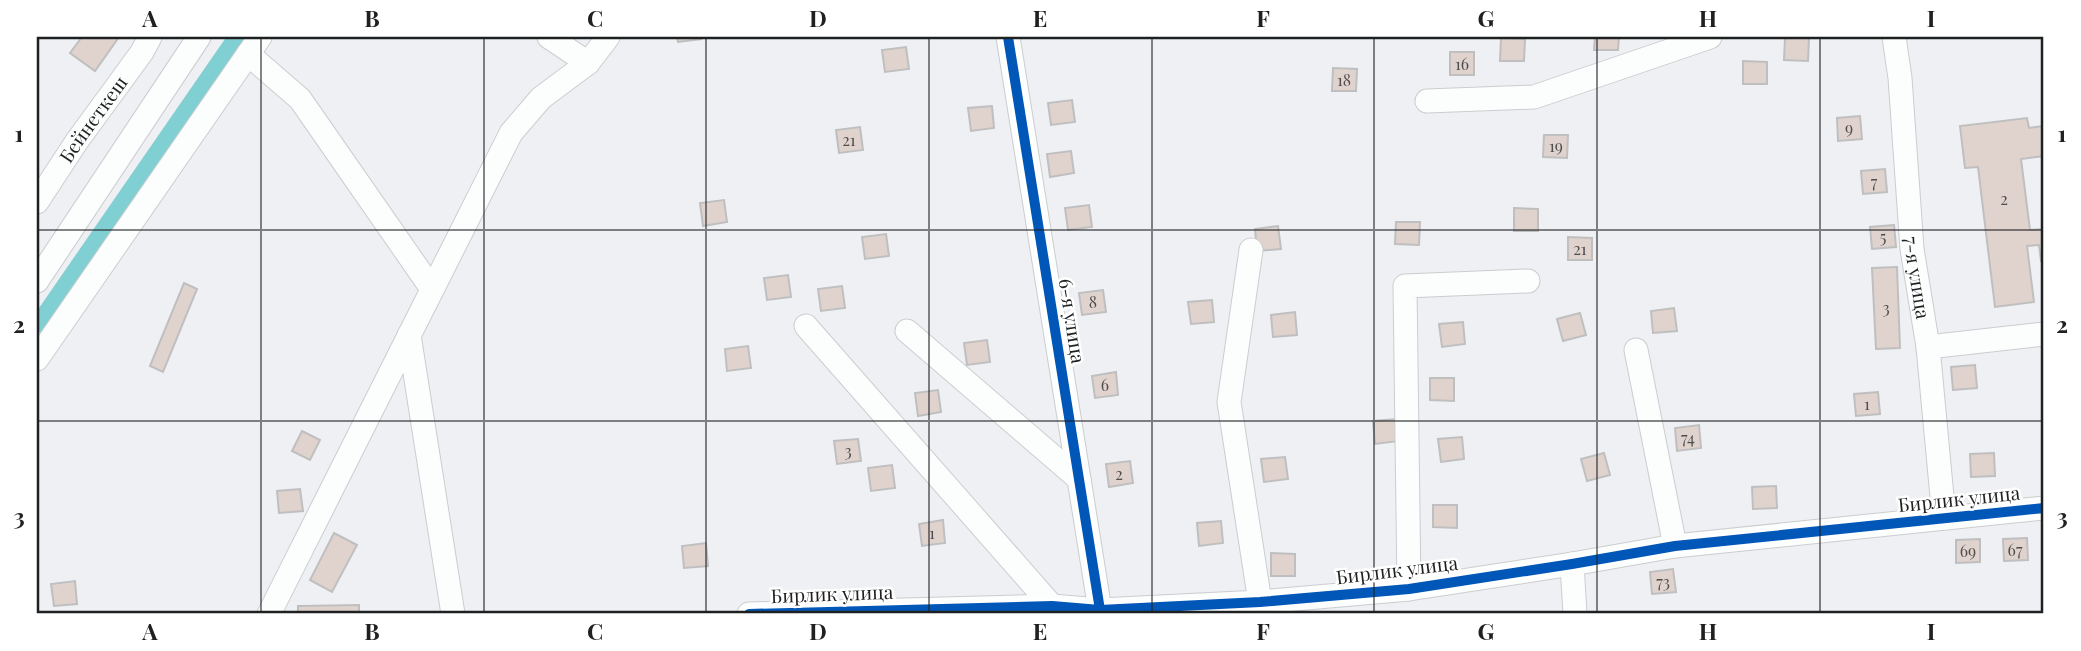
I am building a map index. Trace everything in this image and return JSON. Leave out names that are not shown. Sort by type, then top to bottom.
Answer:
[{"type":"street","name":"Бейнеткеш","points":[[37,202],[150,37]]},
{"type":"street","points":[[37,281],[200,37]]},
{"type":"street","points":[[550,37],[587,64]]},
{"type":"street","points":[[269,614],[511,132],[541,98],[587,64],[608,37]]},
{"type":"street","name":"6-я улица","points":[[1008,37],[1100,610]]},
{"type":"street","points":[[1427,102],[1534,97],[1710,37]]},
{"type":"street","name":"7-я улица","points":[[1894,37],[1900,78],[1912,249],[1928,347],[1944,518]]},
{"type":"street","points":[[37,359],[254,46],[300,99],[432,289]]},
{"type":"street","points":[[1251,250],[1229,402],[1260,602]]},
{"type":"street","points":[[1409,589],[1405,286],[1528,281]]},
{"type":"street","points":[[806,326],[1052,606]]},
{"type":"street","points":[[907,331],[1079,479]]},
{"type":"street","points":[[1928,347],[2044,334]]},
{"type":"street","points":[[409,335],[453,614]]},
{"type":"street","points":[[1636,350],[1675,546]]},
{"type":"street","name":"Бирлик улица","points":[[749,614],[1052,606],[1100,610],[1260,602],[1409,589],[1675,546],[2044,508]]},
{"type":"street","points":[[1572,564],[1575,614]]},
{"type":"building","points":[[82,37],[119,37],[95,71],[70,53]]},
{"type":"building","points":[[677,37],[701,37],[701,39],[678,42]]},
{"type":"building","points":[[1595,37],[1619,37],[1618,50],[1594,50]]},
{"type":"building","points":[[1501,38],[1525,39],[1524,61],[1500,61]]},
{"type":"building","points":[[1785,38],[1809,38],[1808,61],[1784,60]]},
{"type":"building","points":[[906,47],[909,69],[885,72],[882,50]]},
{"type":"building","points":[[1450,52],[1474,52],[1474,75],[1450,75]]},
{"type":"building","points":[[1743,61],[1767,62],[1767,84],[1743,84]]},
{"type":"building","points":[[1333,68],[1357,69],[1356,91],[1332,91]]},
{"type":"building","points":[[1072,100],[1075,122],[1051,125],[1048,103]]},
{"type":"building","points":[[992,106],[994,128],[971,131],[968,108]]},
{"type":"building","points":[[1860,116],[1862,139],[1838,141],[1837,118]]},
{"type":"building","points":[[2027,118],[2029,128],[2044,126],[2044,156],[2021,159],[2030,230],[2044,229],[2044,261],[2041,261],[2039,245],[2027,246],[2034,302],[1995,307],[1978,167],[1965,168],[1960,126]]},
{"type":"building","points":[[860,127],[863,150],[839,153],[836,130]]},
{"type":"building","points":[[1544,135],[1568,135],[1567,158],[1543,157]]},
{"type":"building","points":[[1071,151],[1074,173],[1050,177],[1047,154]]},
{"type":"building","points":[[1885,169],[1887,192],[1863,194],[1861,171]]},
{"type":"building","points":[[724,200],[727,222],[703,226],[700,203]]},
{"type":"building","points":[[1089,205],[1092,227],[1068,230],[1065,208]]},
{"type":"building","points":[[1514,208],[1538,209],[1538,231],[1514,231]]},
{"type":"building","points":[[1396,222],[1420,222],[1419,245],[1395,244]]},
{"type":"building","points":[[1894,225],[1896,247],[1872,249],[1870,227]]},
{"type":"building","points":[[1278,226],[1281,249],[1257,251],[1255,229]]},
{"type":"building","points":[[886,234],[889,256],[865,259],[862,237]]},
{"type":"building","points":[[1568,237],[1592,238],[1592,260],[1568,260]]},
{"type":"building","points":[[1897,267],[1900,348],[1876,349],[1872,268]]},
{"type":"building","points":[[788,275],[791,297],[767,300],[764,278]]},
{"type":"building","points":[[184,283],[197,289],[163,372],[150,366]]},
{"type":"building","points":[[842,286],[845,308],[821,311],[818,289]]},
{"type":"building","points":[[1103,290],[1106,312],[1082,315],[1079,293]]},
{"type":"building","points":[[1212,300],[1214,322],[1191,324],[1188,302]]},
{"type":"building","points":[[1674,308],[1677,331],[1653,333],[1651,311]]},
{"type":"building","points":[[1295,312],[1297,335],[1273,337],[1271,315]]},
{"type":"building","points":[[1580,313],[1586,335],[1563,341],[1557,319]]},
{"type":"building","points":[[1463,322],[1465,344],[1442,347],[1439,324]]},
{"type":"building","points":[[987,340],[990,362],[967,365],[964,343]]},
{"type":"building","points":[[748,346],[751,368],[727,371],[725,349]]},
{"type":"building","points":[[1975,365],[1977,388],[1953,390],[1951,367]]},
{"type":"building","points":[[1116,372],[1118,395],[1095,398],[1092,376]]},
{"type":"building","points":[[1430,378],[1454,378],[1454,401],[1430,400]]},
{"type":"building","points":[[938,390],[941,412],[918,416],[915,393]]},
{"type":"building","points":[[1878,392],[1880,414],[1856,416],[1854,394]]},
{"type":"building","points":[[1397,419],[1399,441],[1375,444],[1373,421]]},
{"type":"building","points":[[1699,425],[1701,448],[1677,451],[1675,428]]},
{"type":"building","points":[[302,431],[320,440],[310,460],[292,451]]},
{"type":"building","points":[[1462,437],[1464,459],[1441,462],[1438,439]]},
{"type":"building","points":[[858,439],[861,461],[837,464],[834,441]]},
{"type":"building","points":[[1604,453],[1610,475],[1587,481],[1581,459]]},
{"type":"building","points":[[1994,453],[1995,476],[1971,477],[1970,454]]},
{"type":"building","points":[[1285,457],[1288,479],[1264,482],[1261,459]]},
{"type":"building","points":[[1130,461],[1133,483],[1109,487],[1106,464]]},
{"type":"building","points":[[892,465],[895,488],[871,491],[868,468]]},
{"type":"building","points":[[1776,486],[1777,508],[1753,509],[1752,487]]},
{"type":"building","points":[[300,489],[303,511],[279,513],[277,491]]},
{"type":"building","points":[[1433,505],[1457,505],[1457,528],[1433,527]]},
{"type":"building","points":[[943,520],[945,543],[922,546],[919,524]]},
{"type":"building","points":[[1221,521],[1223,543],[1199,546],[1197,523]]},
{"type":"building","points":[[334,533],[357,545],[332,592],[310,580]]},
{"type":"building","points":[[2027,538],[2028,560],[2004,561],[2003,539]]},
{"type":"building","points":[[1980,539],[1980,562],[1956,563],[1956,540]]},
{"type":"building","points":[[706,543],[708,566],[684,568],[682,546]]},
{"type":"building","points":[[1271,553],[1295,554],[1295,576],[1271,576]]},
{"type":"building","points":[[1673,569],[1676,592],[1652,594],[1650,572]]},
{"type":"building","points":[[75,581],[77,604],[54,606],[51,584]]},
{"type":"building","points":[[359,605],[359,614],[298,614],[298,606]]},
{"type":"waterway","points":[[37,325],[236,37]]},
{"type":"cycle path","points":[[1008,37],[1100,610]]},
{"type":"cycle path","points":[[749,614],[1052,606],[1100,610],[1260,602],[1409,589],[1675,546],[2044,508]]}]
